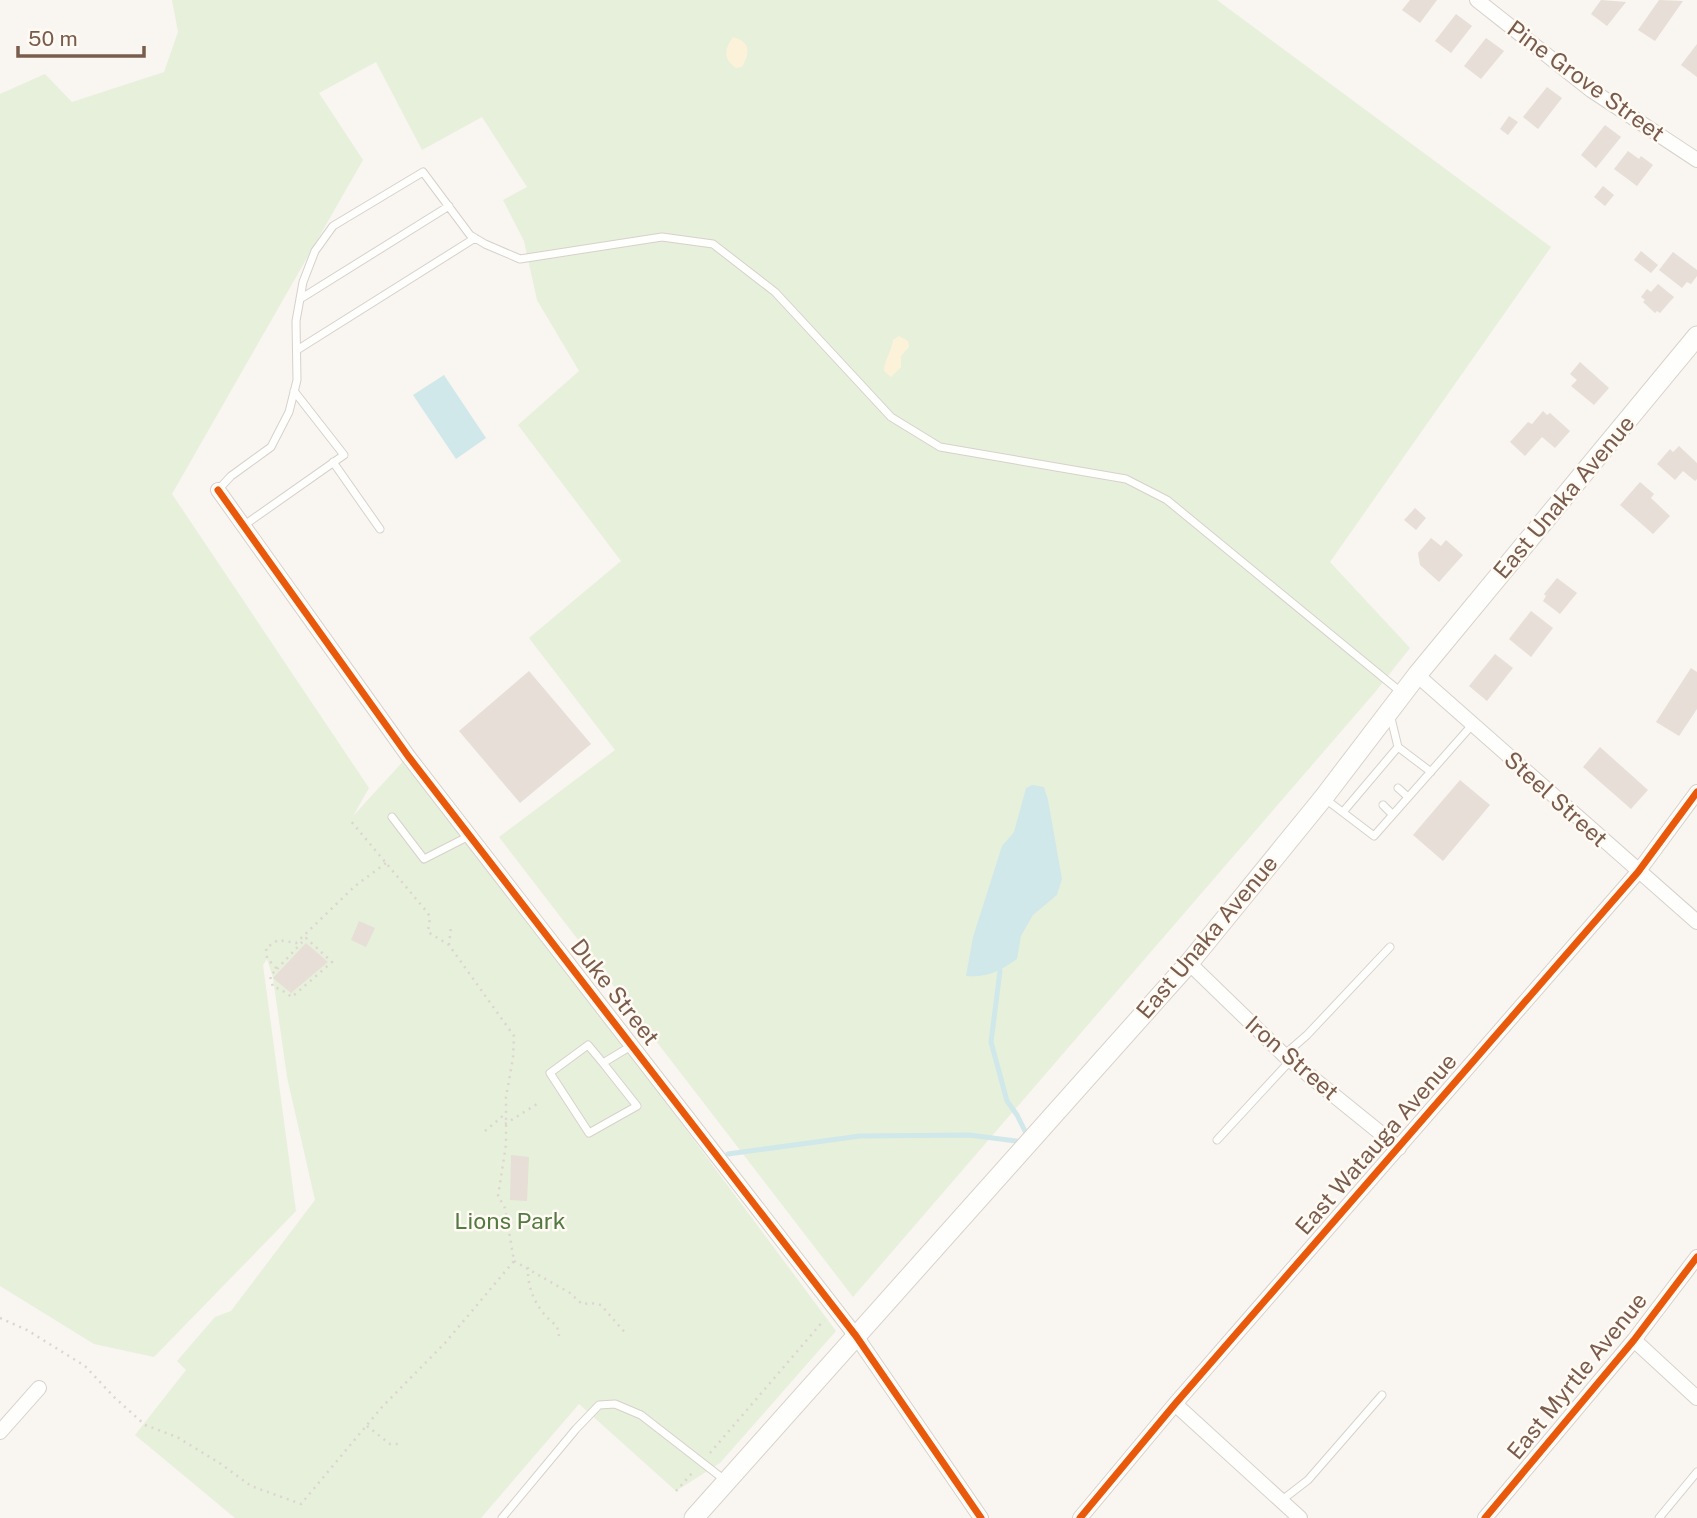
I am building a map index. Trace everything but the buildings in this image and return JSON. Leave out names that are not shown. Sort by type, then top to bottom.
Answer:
[{"type":"main road","name":"East Unaka Avenue","points":[[694,1518],[1189,963],[1324,797],[1417,675],[1696,340]]},
{"type":"street","name":"Pine Grove Street","points":[[1477,0],[1591,90],[1697,160]]},
{"type":"street","name":"Duke Street","points":[[218,490],[408,756],[856,1336],[981,1518]]},
{"type":"street","name":"Steel Street","points":[[1417,675],[1697,922]]},
{"type":"street","name":"East Watauga Avenue","points":[[1080,1518],[1175,1404],[1638,872],[1697,792]]},
{"type":"street","name":"Iron Street","points":[[1189,963],[1287,1057],[1399,1149]]},
{"type":"street","name":"East Myrtle Avenue","points":[[1485,1518],[1634,1340],[1697,1257]]},
{"type":"street","points":[[1634,1340],[1697,1398]]},
{"type":"street","points":[[0,1432],[39,1388]]},
{"type":"street","points":[[1175,1404],[1300,1518]]},
{"type":"lane","points":[[218,490],[231,476],[271,447],[289,412],[297,380],[296,321],[303,282],[315,251],[333,226],[424,172],[470,235],[520,259],[662,237],[713,244],[775,292],[891,417],[940,447],[1126,479],[1167,500],[1402,694]]},
{"type":"lane","points":[[300,299],[449,206]]},
{"type":"lane","points":[[297,350],[475,238]]},
{"type":"lane","points":[[243,526],[344,455],[294,391]]},
{"type":"lane","points":[[333,462],[380,529]]},
{"type":"lane","points":[[1389,711],[1398,747],[1431,772]]},
{"type":"lane","points":[[1324,797],[1374,836],[1472,725]]},
{"type":"lane","points":[[1343,812],[1381,773],[1398,747]]},
{"type":"lane","points":[[1398,788],[1408,797]]},
{"type":"lane","points":[[1383,806],[1392,814]]},
{"type":"lane","points":[[392,817],[424,859],[470,836]]},
{"type":"lane","points":[[1217,1140],[1287,1057],[1390,947]]},
{"type":"lane","points":[[588,1045],[603,1063],[637,1105],[589,1133],[550,1073],[588,1045]]},
{"type":"lane","points":[[603,1063],[631,1046]]},
{"type":"lane","points":[[1281,1501],[1308,1480],[1382,1395]]},
{"type":"lane","points":[[502,1518],[599,1405],[615,1404],[641,1415],[726,1481]]},
{"type":"lane","points":[[1659,1518],[1697,1472]]},
{"type":"path","points":[[0,1318],[27,1330],[85,1366],[145,1425],[177,1437],[251,1486],[300,1504],[367,1426],[445,1343],[514,1261],[505,1208],[498,1196],[506,1144],[506,1097],[514,1036],[449,946],[428,932],[430,917],[350,820]]},
{"type":"path","points":[[277,969],[267,958],[266,948],[278,940],[296,943],[355,886],[386,863]]},
{"type":"path","points":[[449,946],[451,927]]},
{"type":"path","points":[[306,938],[332,962],[292,997],[273,987],[270,976],[277,969],[306,938]]},
{"type":"path","points":[[505,1125],[537,1104]]},
{"type":"path","points":[[485,1131],[505,1114]]},
{"type":"path","points":[[514,1261],[570,1293],[582,1304],[601,1305],[627,1335]]},
{"type":"path","points":[[528,1267],[527,1277],[533,1295],[542,1315],[557,1326],[559,1336]]},
{"type":"path","points":[[676,1491],[825,1317]]},
{"type":"path","points":[[367,1426],[390,1444],[398,1444]]},
{"type":"green space","name":"Lions Park","points":[[172,0],[1217,0],[1551,247],[1330,562],[1410,648],[1376,691],[853,1297],[499,837],[615,750],[529,638],[621,561],[518,425],[579,371],[537,300],[524,241],[503,200],[527,187],[482,117],[422,150],[376,62],[319,93],[363,160],[172,494],[369,788],[353,816],[408,756],[836,1331],[720,1463],[676,1491],[579,1404],[481,1518],[235,1518],[135,1435],[186,1370],[177,1361],[215,1317],[231,1311],[315,1200],[287,1077],[273,978],[267,959],[263,965],[296,1211],[154,1357],[94,1344],[0,1286],[0,94],[45,74],[72,102],[164,72],[178,32]]},
{"type":"sand","points":[[733,37],[746,45],[746,57],[742,67],[736,68],[728,61],[727,49]]},
{"type":"sand","points":[[899,336],[908,341],[909,347],[901,356],[901,367],[891,377],[884,371],[884,367],[893,340]]},
{"type":"water","points":[[444,375],[486,438],[456,459],[413,395]]},
{"type":"water","points":[[1032,785],[1044,787],[1048,800],[1062,879],[1057,895],[1033,915],[1021,936],[1017,959],[993,973],[966,976],[973,937],[1002,846],[1014,832],[1026,788]]},
{"type":"waterway","points":[[1000,971],[991,1042],[1007,1101],[1028,1137]]},
{"type":"waterway","points":[[728,1154],[860,1136],[969,1135],[1023,1142]]},
{"type":"cycle path","points":[[218,490],[408,756],[856,1336],[981,1518]]},
{"type":"cycle path","points":[[1080,1518],[1175,1404],[1638,872],[1697,792]]},
{"type":"cycle path","points":[[1485,1518],[1634,1340],[1697,1257]]}]
